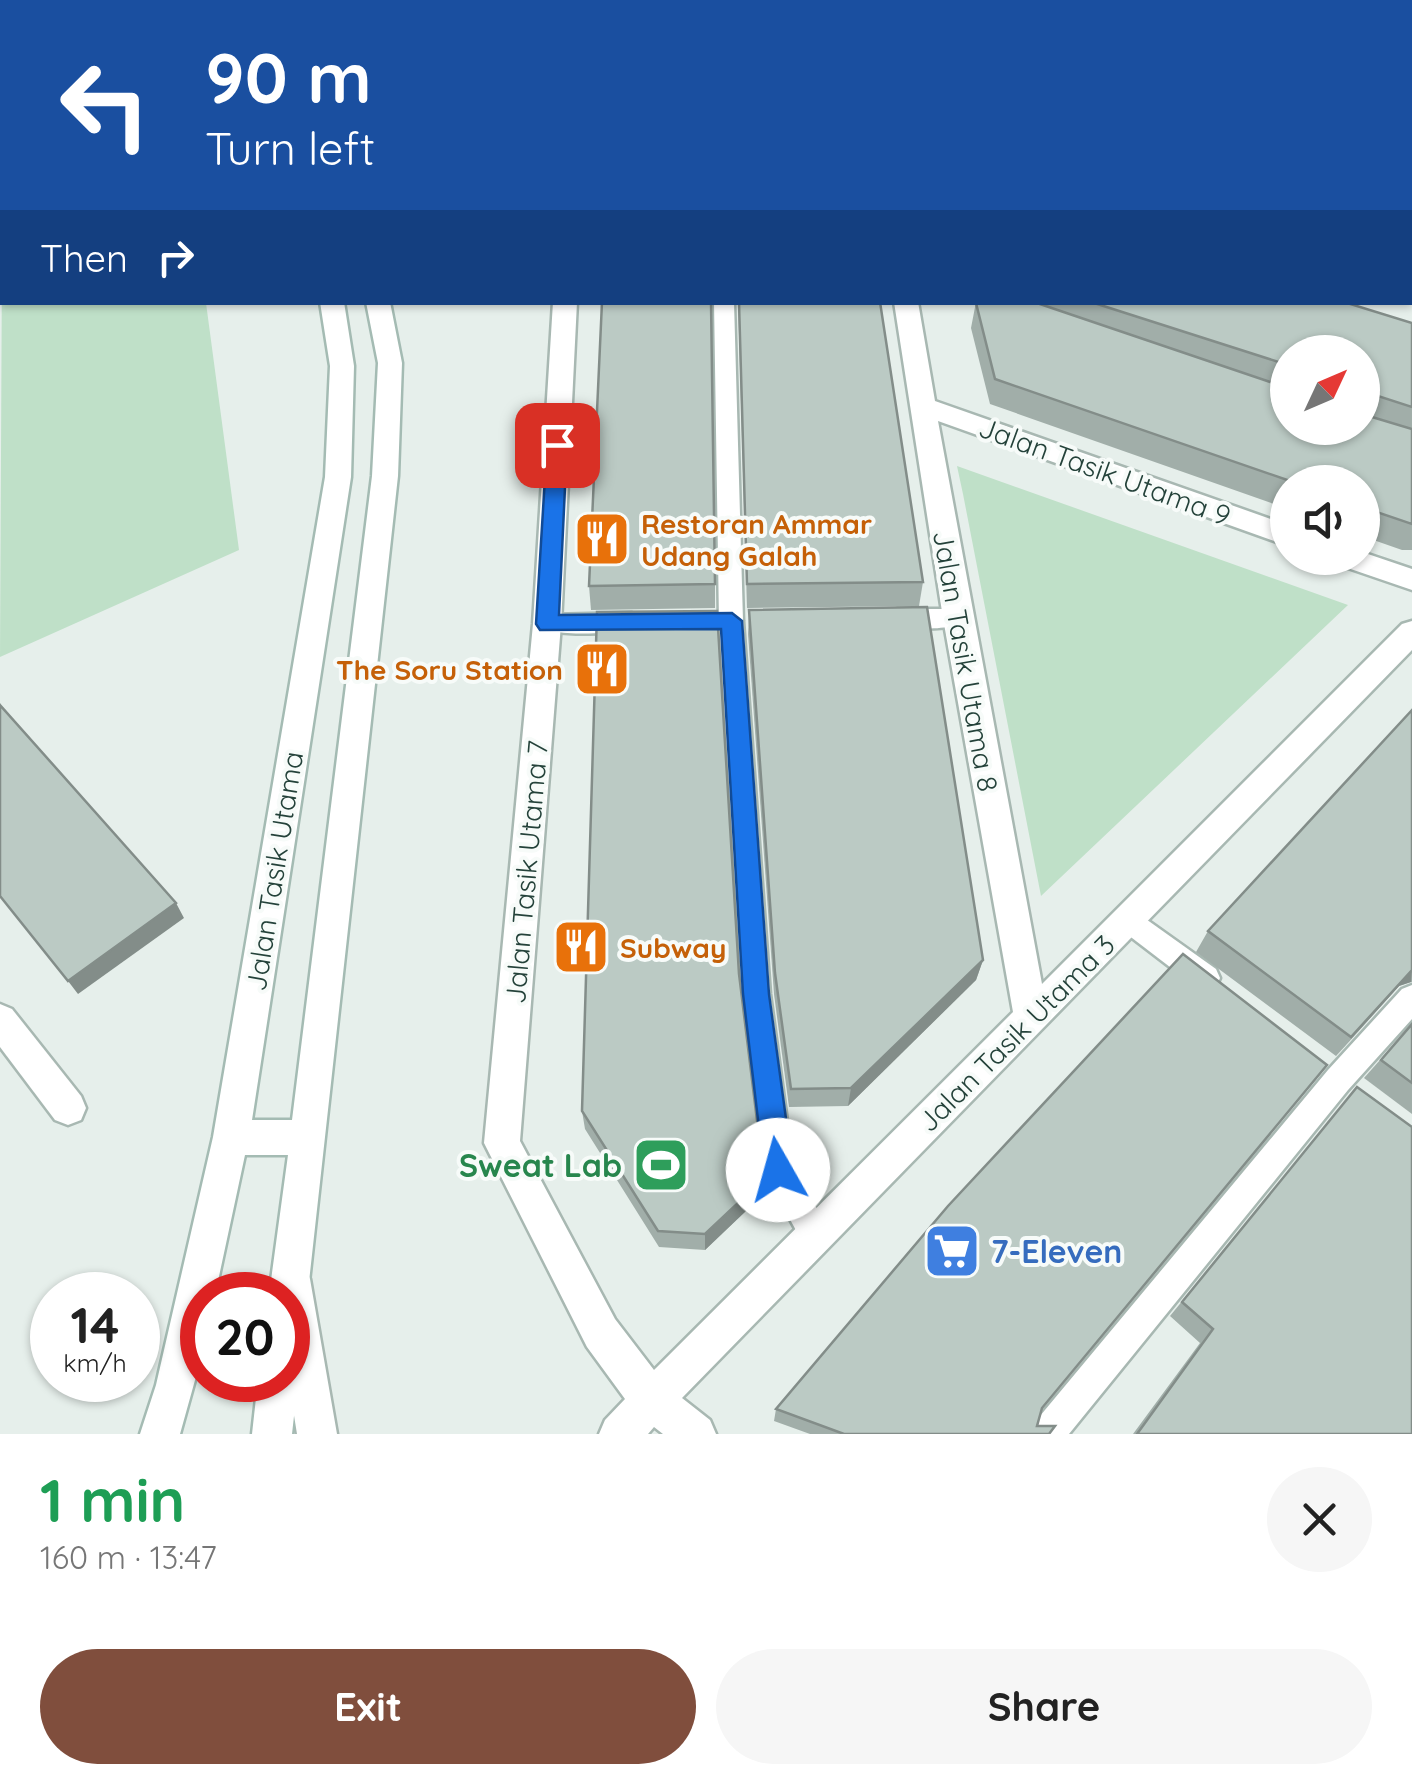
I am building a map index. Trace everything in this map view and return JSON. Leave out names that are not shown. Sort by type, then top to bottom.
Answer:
[{"type":"street","name":"Jalan Tasik Utama","points":[[160,1434],[176,1385],[231,1137],[338,477],[342,366],[332,305]]},
{"type":"street","points":[[291,1272],[346,840],[385,476],[390,362],[379,305]]},
{"type":"street","name":"Jalan Tasik Utama 7","points":[[566,305],[547,624],[502,1142],[602,1333],[652,1400],[696,1434]]},
{"type":"street","name":"Jalan Tasik Utama 8","points":[[906,305],[957,618],[1031,1018]]},
{"type":"street","name":"Jalan Tasik Utama 9","points":[[922,406],[1270,530]]},
{"type":"street","points":[[1380,569],[1412,580]]},
{"type":"street","name":"Jalan Tasik Utama 3","points":[[619,1434],[1412,632]]},
{"type":"street","points":[[0,1020],[68,1108]]},
{"type":"street","points":[[231,1137],[306,1138]]},
{"type":"street","points":[[310,1398],[317,1434]]},
{"type":"street","points":[[272,1434],[276,1402]]},
{"type":"lane","points":[[724,305],[732,621],[756,994],[778,1170],[816,1234]]},
{"type":"lane","points":[[882,619],[957,618]]},
{"type":"lane","points":[[547,624],[658,622]]},
{"type":"lane","points":[[1129,918],[1233,999]]},
{"type":"lane","points":[[1046,1434],[1338,1080],[1412,998]]},
{"type":"lane","points":[[1308,1057],[1368,1103]]},
{"type":"green space","points":[[2,305],[206,305],[239,550],[0,657]]},
{"type":"green space","points":[[957,466],[1348,605],[1041,896],[963,494]]},
{"type":"building","points":[[602,305],[711,305],[715,584],[589,586]]},
{"type":"building","points":[[739,305],[880,305],[923,582],[747,584]]},
{"type":"building","points":[[976,305],[1043,305],[1270,382],[1270,445],[1380,445],[1380,419],[1412,429],[1412,524],[1380,513],[1380,465],[1270,465],[1270,474],[995,379]]},
{"type":"building","points":[[1100,305],[1354,305],[1412,323],[1412,407],[1380,397],[1380,335],[1270,335],[1270,359]]},
{"type":"building","points":[[927,607],[983,960],[851,1088],[791,1089],[775,973],[749,610]]},
{"type":"building","points":[[717,611],[739,974],[761,1153],[771,1172],[705,1234],[658,1231],[582,1111],[597,612]]},
{"type":"building","points":[[0,705],[176,903],[68,981],[0,896]]},
{"type":"building","points":[[1412,710],[1412,970],[1351,1037],[1208,931]]},
{"type":"building","points":[[1183,954],[1327,1065],[1042,1408],[1037,1426],[1055,1426],[1049,1434],[844,1434],[776,1409],[948,1206]]},
{"type":"building","points":[[1412,1024],[1412,1083],[1381,1060]]},
{"type":"building","points":[[1357,1087],[1412,1127],[1412,1434],[1137,1434],[1213,1329],[1182,1302]]},
{"type":"place","name":"Restoran Ammar Udang Galah","points":[[602,539]]},
{"type":"place","name":"The Soru Station","points":[[602,669]]},
{"type":"place","name":"Subway","points":[[581,947]]},
{"type":"place","name":"Sweat Lab","points":[[661,1165]]},
{"type":"place","name":"7-Eleven","points":[[952,1251]]},
{"type":"route","points":[[557,445],[547,624],[732,621],[756,994],[778,1170]]}]
